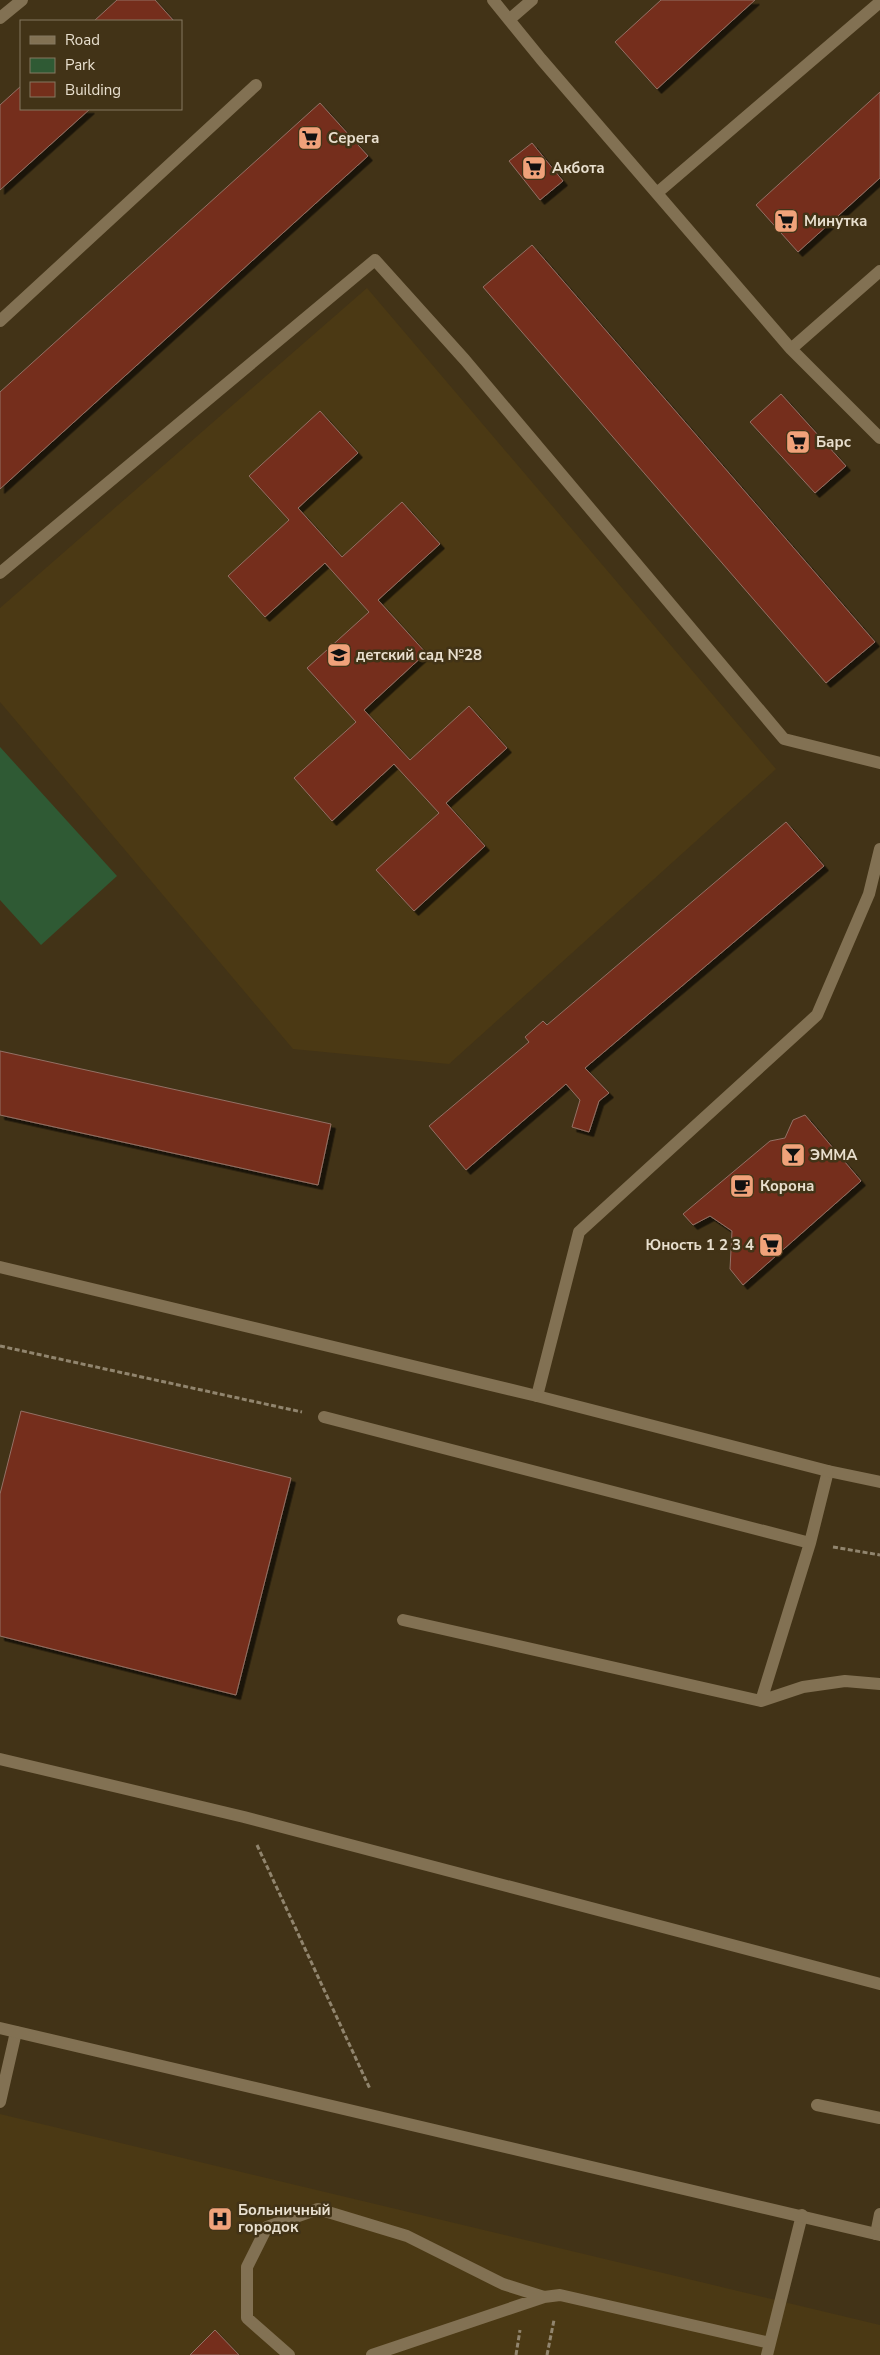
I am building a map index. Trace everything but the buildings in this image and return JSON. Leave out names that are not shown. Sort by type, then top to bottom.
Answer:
[{"type":"main road","points":[[0,18],[22,0]]},
{"type":"main road","points":[[493,0],[541,59],[791,349],[880,438]]},
{"type":"main road","points":[[510,19],[532,0]]},
{"type":"main road","points":[[657,193],[880,2]]},
{"type":"main road","points":[[0,321],[256,85]]},
{"type":"main road","points":[[0,573],[374,260],[465,360],[784,739],[880,763]]},
{"type":"main road","points":[[791,349],[880,271]]},
{"type":"main road","points":[[537,1396],[579,1232],[817,1016],[869,894],[880,849]]},
{"type":"main road","points":[[0,1267],[537,1396],[828,1471],[880,1482]]},
{"type":"main road","points":[[324,1417],[810,1543]]},
{"type":"main road","points":[[761,1701],[810,1543],[828,1471]]},
{"type":"main road","points":[[403,1620],[761,1701],[803,1687],[845,1681],[880,1684]]},
{"type":"main road","points":[[0,1760],[244,1817],[880,1984]]},
{"type":"main road","points":[[0,2028],[878,2234],[880,2214]]},
{"type":"main road","points":[[0,2102],[16,2032]]},
{"type":"main road","points":[[817,2105],[880,2118]]},
{"type":"main road","points":[[289,2355],[247,2318],[247,2267],[267,2227],[318,2209],[407,2236],[502,2284],[544,2296]]},
{"type":"main road","points":[[372,2355],[544,2296],[560,2295],[768,2349],[802,2215]]},
{"type":"path","points":[[0,1346],[324,1417]]},
{"type":"path","points":[[810,1543],[880,1555]]},
{"type":"path","points":[[244,1817],[383,2117]]},
{"type":"path","points":[[547,2355],[560,2295]]},
{"type":"shaded area","name":"детский сад №28","points":[[367,288],[776,769],[449,1064],[293,1049],[0,702],[0,608]]},
{"type":"shaded area","name":"Больничный городок","points":[[0,2114],[880,2325],[880,2355],[0,2355]]},
{"type":"green space","points":[[0,747],[117,876],[41,945],[0,900]]},
{"type":"place","name":"Cерега","points":[[310,138]]},
{"type":"place","name":"Акбота","points":[[534,168]]},
{"type":"place","name":"Минутка","points":[[786,221]]},
{"type":"place","name":"Барс","points":[[798,442]]},
{"type":"place","name":"детский сад №28","points":[[339,655]]},
{"type":"place","name":"ЭММА","points":[[793,1155]]},
{"type":"place","name":"Корона","points":[[742,1186]]},
{"type":"place","name":"Юность 1 2 3 4","points":[[771,1245]]},
{"type":"place","name":"Больничный городок","points":[[220,2219]]}]
